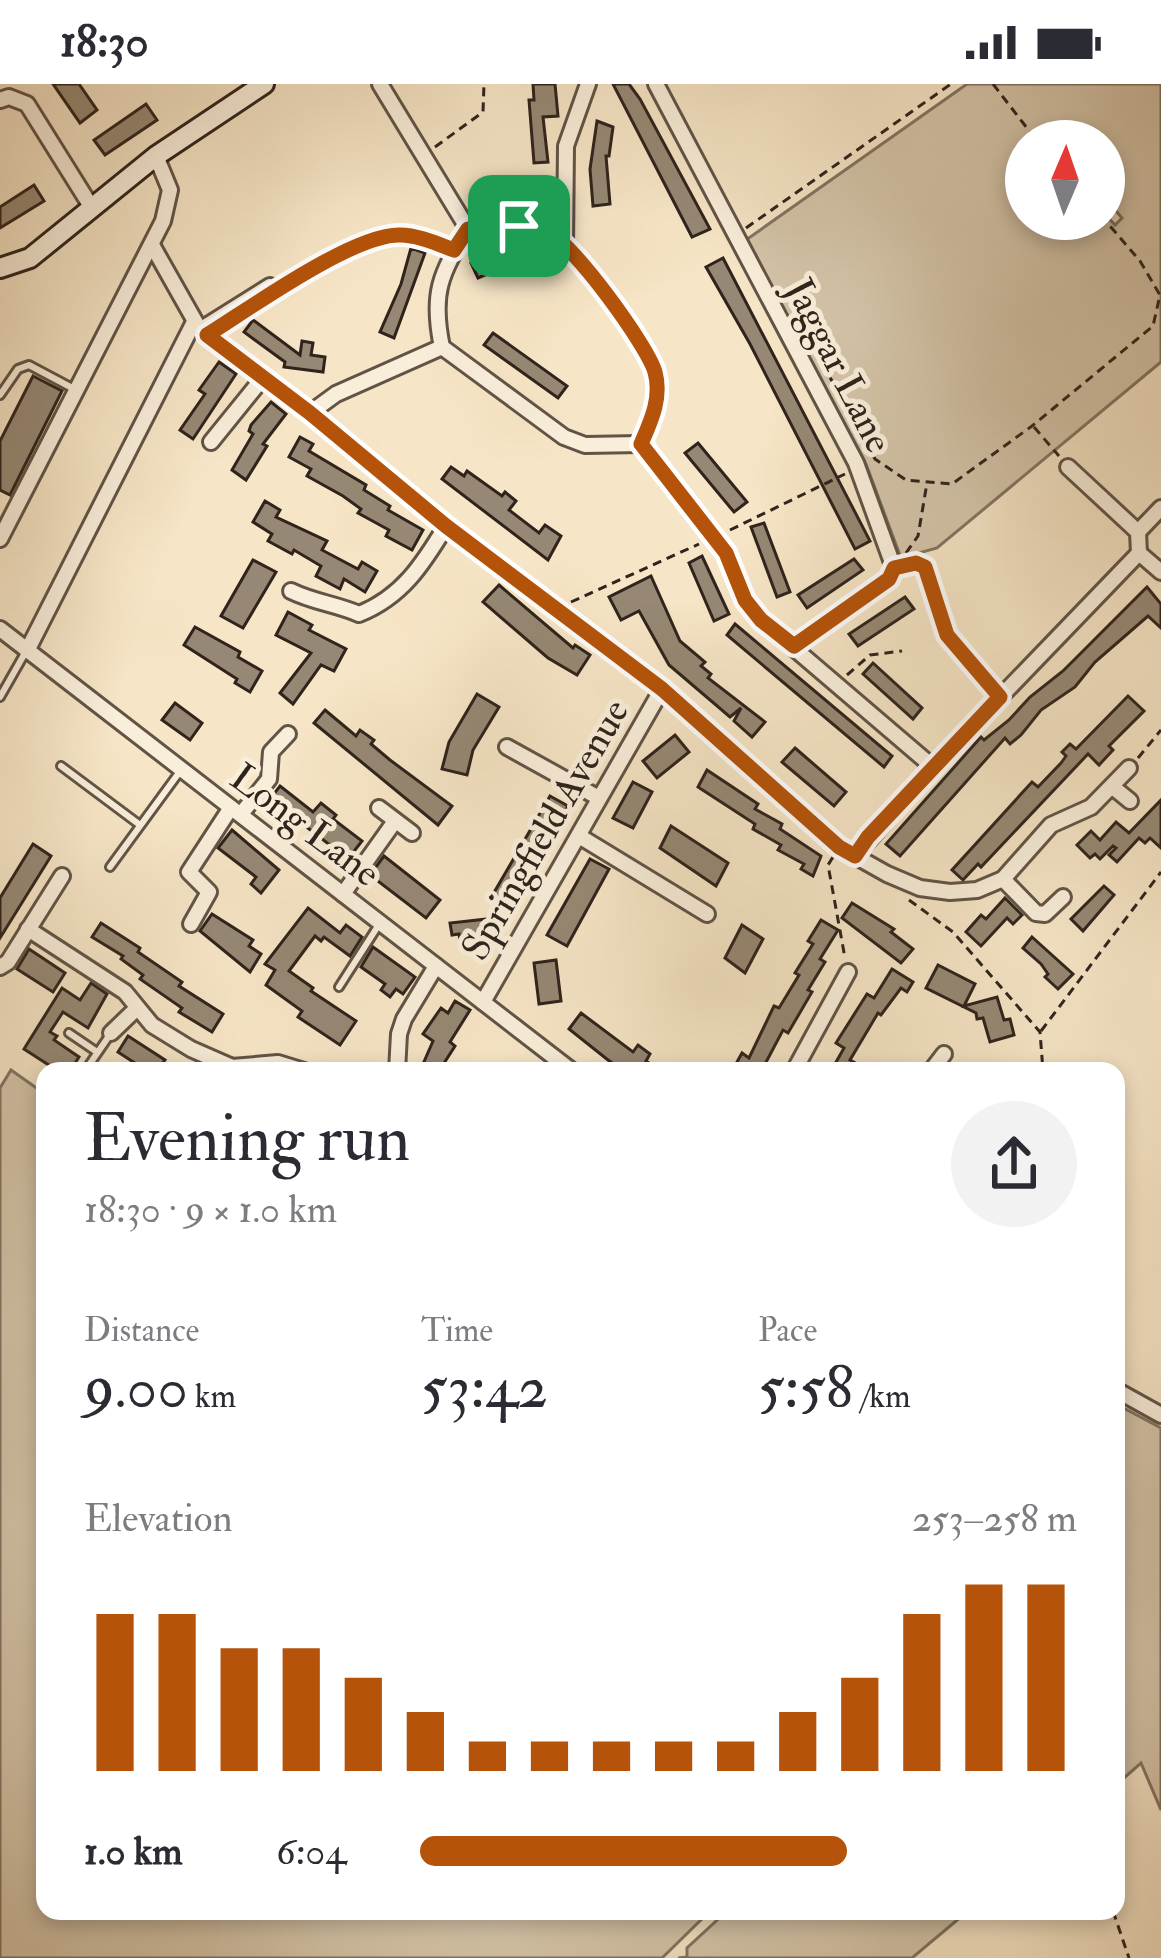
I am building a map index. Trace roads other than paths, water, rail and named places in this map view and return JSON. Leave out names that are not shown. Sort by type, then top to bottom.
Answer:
[{"type":"street","points":[[0,268],[30,258],[156,156],[264,84]]},
{"type":"street","points":[[565,245],[566,146],[588,84]]},
{"type":"street","name":"Jaggar Lane","points":[[656,84],[856,463],[894,568]]},
{"type":"street","points":[[384,87],[468,229]]},
{"type":"street","points":[[0,100],[9,97],[27,104],[92,208]]},
{"type":"street","points":[[0,539],[4,518],[152,245],[170,190],[156,156]]},
{"type":"street","points":[[468,229],[519,226],[548,232],[596,280],[655,371],[654,414],[641,444]]},
{"type":"street","points":[[468,229],[439,281],[434,310],[442,346],[564,437],[585,445],[641,444]]},
{"type":"street","points":[[152,245],[197,326],[446,526],[662,689],[839,847],[855,856],[920,888],[977,890],[1003,879],[1051,825],[1076,816],[1114,788],[1130,768]]},
{"type":"street","points":[[27,650],[197,326],[269,291]]},
{"type":"street","points":[[310,413],[336,394],[442,346]]},
{"type":"street","points":[[211,442],[262,379]]},
{"type":"street","points":[[641,444],[726,553],[745,600],[761,620],[933,767]]},
{"type":"street","points":[[1068,467],[1138,532],[1139,553],[1161,572]]},
{"type":"street","points":[[1138,532],[1161,508]]},
{"type":"street","points":[[291,591],[359,614],[370,610],[414,579],[446,526]]},
{"type":"street","points":[[855,856],[933,767],[1139,553]]},
{"type":"street","points":[[794,646],[889,579],[894,568]]},
{"type":"street","name":"Long Lane","points":[[0,629],[557,1062]]},
{"type":"street","name":"Springfield Avenue","points":[[484,1002],[662,689]]},
{"type":"street","points":[[191,924],[209,892],[189,872],[269,779],[272,752],[288,734]]},
{"type":"street","points":[[507,747],[599,798]]},
{"type":"street","points":[[1114,788],[1130,801]]},
{"type":"street","points":[[379,808],[412,833]]},
{"type":"street","points":[[343,894],[395,821]]},
{"type":"street","points":[[579,836],[707,914]]},
{"type":"street","points":[[0,967],[8,962],[62,876]]},
{"type":"street","points":[[1003,879],[1036,913],[1060,922]]},
{"type":"street","points":[[1045,914],[1063,897]]},
{"type":"street","points":[[28,929],[124,992],[152,1025],[219,1062]]},
{"type":"street","points":[[398,1062],[404,1019],[436,966]]},
{"type":"street","points":[[799,1062],[848,972]]},
{"type":"street","points":[[111,1033],[137,1008]]},
{"type":"street","points":[[938,1062],[944,1054]]},
{"type":"street","points":[[1125,1395],[1161,1415]]},
{"type":"lane","points":[[0,395],[23,365],[76,390]]},
{"type":"lane","points":[[894,568],[916,563],[925,567],[947,635]]},
{"type":"lane","points":[[0,698],[27,650]]},
{"type":"lane","points":[[61,766],[140,825]]},
{"type":"lane","points":[[110,867],[181,770]]},
{"type":"lane","points":[[339,987],[380,922]]},
{"type":"lane","points":[[69,1033],[97,1052]]},
{"type":"lane","points":[[91,1062],[111,1033]]}]
